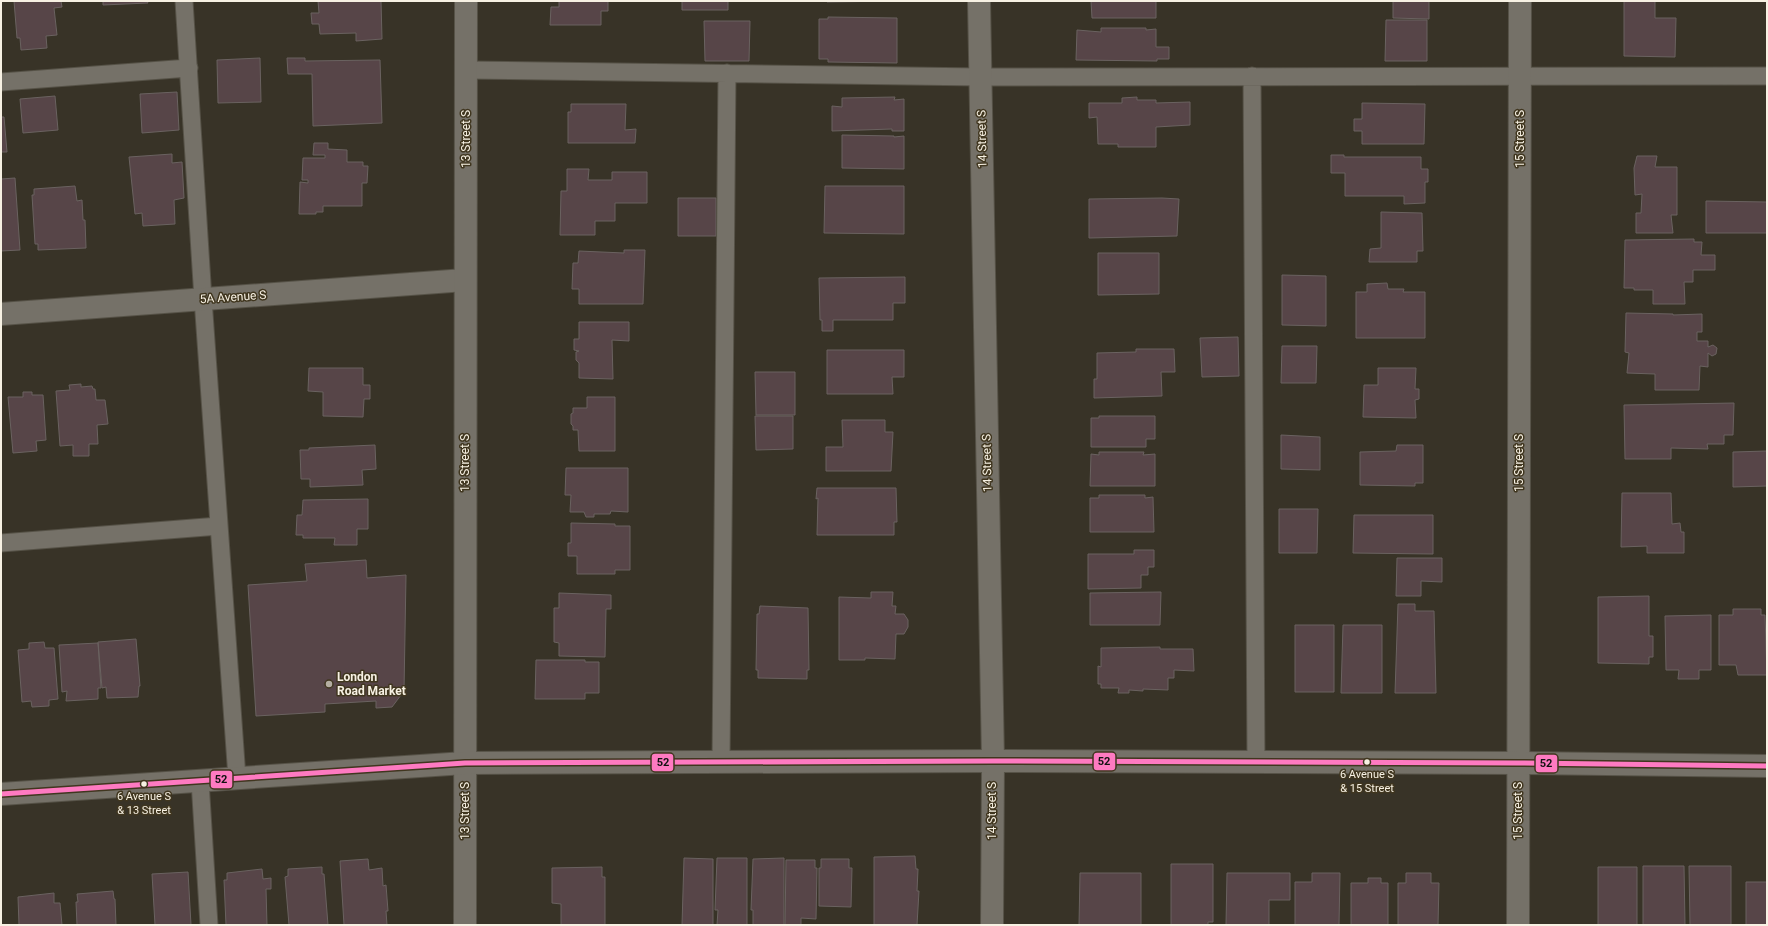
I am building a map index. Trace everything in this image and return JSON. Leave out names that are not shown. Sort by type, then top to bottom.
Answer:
[{"type":"street","name":"13 Street S","points":[[465,925],[466,1]]},
{"type":"street","name":"14 Street S","points":[[979,1],[993,761],[992,925]]},
{"type":"street","name":"15 Street S","points":[[1518,925],[1520,1]]},
{"type":"street","name":"5A Avenue S","points":[[1,314],[465,280]]},
{"type":"street","points":[[1,794],[465,763],[993,761],[1518,763],[1767,766]]},
{"type":"lane","points":[[184,1],[203,299],[237,778]]},
{"type":"lane","points":[[1,82],[189,68]]},
{"type":"lane","points":[[466,70],[980,77],[1520,75],[1767,76]]},
{"type":"lane","points":[[721,762],[727,73]]},
{"type":"lane","points":[[1252,76],[1256,762]]},
{"type":"lane","points":[[1,543],[219,526]]},
{"type":"lane","points":[[200,781],[209,925]]},
{"type":"building","points":[[14,1],[61,1],[62,7],[54,8],[57,35],[46,36],[47,48],[21,50],[20,38],[17,38]]},
{"type":"building","points":[[103,1],[147,1],[148,3],[103,5]]},
{"type":"building","points":[[318,1],[381,1],[382,39],[356,41],[356,33],[320,34],[319,24],[312,24],[311,13],[319,13]]},
{"type":"building","points":[[559,1],[608,1],[608,11],[601,11],[601,25],[550,25],[551,7],[559,7]]},
{"type":"building","points":[[682,1],[728,1],[728,10],[682,10]]},
{"type":"building","points":[[827,1],[897,1],[827,2]]},
{"type":"building","points":[[1091,1],[1156,1],[1156,18],[1092,18]]},
{"type":"building","points":[[1393,1],[1429,1],[1429,19],[1393,18]]},
{"type":"building","points":[[1624,1],[1655,1],[1655,18],[1676,18],[1675,57],[1624,56]]},
{"type":"building","points":[[828,17],[897,18],[897,63],[828,62],[828,59],[819,59],[819,19],[828,19]]},
{"type":"building","points":[[1386,20],[1427,20],[1427,61],[1385,61]]},
{"type":"building","points":[[704,21],[750,21],[749,61],[705,61]]},
{"type":"building","points":[[1101,28],[1156,29],[1156,47],[1169,47],[1169,59],[1157,59],[1157,61],[1076,60],[1077,30],[1101,32]]},
{"type":"building","points":[[260,58],[261,102],[218,103],[217,60]]},
{"type":"building","points":[[287,58],[305,58],[305,61],[380,60],[382,123],[313,126],[312,74],[288,74]]},
{"type":"building","points":[[177,92],[179,130],[142,133],[140,94]]},
{"type":"building","points":[[55,96],[58,130],[23,133],[20,99]]},
{"type":"building","points":[[895,97],[894,100],[904,99],[904,131],[892,131],[892,129],[832,131],[832,106],[842,107],[842,98]]},
{"type":"building","points":[[1137,97],[1137,100],[1156,100],[1156,103],[1190,102],[1190,125],[1156,127],[1156,147],[1118,147],[1118,144],[1098,144],[1097,117],[1089,118],[1089,103],[1122,103],[1122,98]]},
{"type":"building","points":[[1362,103],[1425,104],[1424,144],[1362,144],[1362,131],[1354,131],[1354,119],[1362,119]]},
{"type":"building","points":[[571,104],[626,104],[625,130],[636,129],[635,143],[568,143],[568,112],[571,112]]},
{"type":"building","points":[[1,117],[4,117],[7,152],[1,152]]},
{"type":"building","points":[[842,135],[904,136],[904,169],[842,168]]},
{"type":"building","points":[[314,143],[328,143],[328,149],[347,150],[347,162],[363,162],[363,166],[368,166],[367,183],[362,183],[362,206],[323,206],[323,212],[316,212],[316,214],[299,214],[300,182],[308,183],[308,180],[302,180],[303,158],[325,158],[325,155],[313,155]]},
{"type":"building","points":[[172,154],[172,163],[182,162],[184,198],[174,200],[175,224],[143,226],[142,213],[135,214],[129,157]]},
{"type":"building","points":[[1331,155],[1344,155],[1344,157],[1421,157],[1421,169],[1428,169],[1428,182],[1425,182],[1425,203],[1404,204],[1404,196],[1345,196],[1345,173],[1331,173]]},
{"type":"building","points":[[1637,156],[1657,156],[1655,167],[1677,167],[1677,215],[1671,215],[1673,233],[1636,233],[1636,213],[1641,213],[1642,194],[1635,195],[1634,168]]},
{"type":"building","points":[[567,169],[589,169],[588,180],[612,180],[612,172],[647,172],[647,203],[615,203],[615,221],[595,221],[595,235],[560,235],[561,191],[567,191]]},
{"type":"building","points":[[15,178],[20,250],[1,251],[1,179]]},
{"type":"building","points":[[75,186],[77,201],[82,200],[83,220],[85,220],[86,248],[38,250],[38,244],[35,244],[32,195],[34,195],[34,189]]},
{"type":"building","points":[[825,186],[904,186],[904,234],[824,233]]},
{"type":"building","points":[[678,198],[716,198],[716,236],[678,236]]},
{"type":"building","points":[[1089,199],[1179,199],[1177,236],[1089,238]]},
{"type":"building","points":[[1706,201],[1767,202],[1767,233],[1706,233]]},
{"type":"building","points":[[1381,212],[1422,213],[1423,251],[1417,251],[1417,262],[1369,262],[1370,249],[1381,248]]},
{"type":"building","points":[[1694,239],[1694,242],[1702,242],[1701,255],[1715,255],[1715,270],[1693,270],[1693,282],[1684,282],[1685,304],[1653,304],[1653,290],[1634,290],[1634,288],[1624,288],[1625,240]]},
{"type":"building","points":[[624,250],[645,250],[643,304],[579,304],[579,289],[572,289],[573,263],[578,263],[579,251],[624,253]]},
{"type":"building","points":[[1098,253],[1159,253],[1159,294],[1098,295]]},
{"type":"building","points":[[1282,275],[1326,276],[1326,326],[1282,325]]},
{"type":"building","points":[[905,277],[905,303],[893,303],[893,320],[833,320],[833,331],[822,331],[822,320],[820,320],[819,278]]},
{"type":"building","points":[[1387,283],[1388,289],[1404,289],[1403,292],[1425,292],[1425,338],[1356,338],[1356,292],[1367,292],[1367,284]]},
{"type":"building","points":[[1626,313],[1673,315],[1702,314],[1702,332],[1697,332],[1697,341],[1708,341],[1708,347],[1713,345],[1717,348],[1716,354],[1712,356],[1708,353],[1708,367],[1700,366],[1699,390],[1655,390],[1655,374],[1627,373],[1629,353],[1625,352]]},
{"type":"building","points":[[579,322],[629,322],[629,341],[612,340],[613,379],[579,378],[579,363],[576,360],[576,352],[579,351],[574,350],[574,339],[579,339]]},
{"type":"building","points":[[1238,337],[1239,376],[1202,377],[1200,338]]},
{"type":"building","points":[[1282,346],[1317,346],[1316,383],[1281,383]]},
{"type":"building","points":[[1136,349],[1174,349],[1175,372],[1161,372],[1162,396],[1094,398],[1094,379],[1097,379],[1097,353],[1136,352]]},
{"type":"building","points":[[827,350],[904,350],[904,377],[892,377],[893,394],[827,394]]},
{"type":"building","points":[[309,368],[363,368],[363,385],[370,385],[370,399],[364,399],[363,417],[323,416],[323,392],[308,391]]},
{"type":"building","points":[[1378,368],[1416,368],[1415,389],[1419,389],[1419,399],[1415,400],[1416,418],[1363,417],[1364,385],[1378,385]]},
{"type":"building","points":[[755,372],[795,372],[795,415],[756,415]]},
{"type":"building","points":[[81,384],[81,387],[92,386],[93,389],[95,389],[96,400],[105,400],[108,424],[97,425],[98,444],[89,444],[89,456],[73,456],[73,445],[60,446],[56,391],[70,390],[69,385]]},
{"type":"building","points":[[23,392],[32,392],[32,395],[43,395],[46,440],[36,441],[37,451],[13,453],[8,397],[23,397]]},
{"type":"building","points":[[587,397],[615,397],[615,451],[579,451],[578,430],[573,430],[573,426],[571,424],[571,414],[573,413],[573,408],[587,408]]},
{"type":"building","points":[[1734,403],[1733,435],[1724,435],[1724,444],[1707,444],[1708,449],[1671,448],[1671,459],[1625,459],[1624,405]]},
{"type":"building","points":[[755,416],[793,416],[793,449],[756,450]]},
{"type":"building","points":[[1099,416],[1155,416],[1155,439],[1146,439],[1146,447],[1091,447],[1091,418],[1099,418]]},
{"type":"building","points":[[842,420],[885,420],[885,432],[893,432],[891,471],[826,471],[826,447],[843,447]]},
{"type":"building","points":[[1281,435],[1320,437],[1320,470],[1281,469]]},
{"type":"building","points":[[375,445],[376,469],[362,470],[363,485],[310,487],[310,479],[301,479],[300,450],[309,450],[309,448]]},
{"type":"building","points":[[1397,445],[1423,445],[1423,483],[1415,483],[1415,486],[1360,485],[1360,452],[1396,451]]},
{"type":"building","points":[[1767,451],[1767,486],[1733,487],[1733,452]]},
{"type":"building","points":[[1099,452],[1144,452],[1143,455],[1155,454],[1155,486],[1090,486],[1091,454],[1099,455]]},
{"type":"building","points":[[566,468],[628,468],[628,512],[611,511],[610,514],[594,514],[594,517],[586,517],[584,512],[570,512],[571,495],[565,495]]},
{"type":"building","points":[[817,488],[896,488],[897,522],[894,522],[894,535],[817,535]]},
{"type":"building","points":[[1622,493],[1671,493],[1672,524],[1680,523],[1681,532],[1684,532],[1684,553],[1647,553],[1647,546],[1621,547]]},
{"type":"building","points":[[1099,495],[1145,495],[1145,498],[1153,497],[1154,532],[1090,532],[1090,498],[1099,498]]},
{"type":"building","points":[[368,499],[368,529],[357,529],[357,545],[334,545],[335,538],[303,538],[303,535],[296,535],[297,515],[302,515],[303,500]]},
{"type":"building","points":[[1279,509],[1318,509],[1317,553],[1279,553]]},
{"type":"building","points":[[1354,515],[1433,515],[1433,554],[1353,553]]},
{"type":"building","points":[[571,523],[615,524],[615,526],[630,526],[630,570],[615,570],[615,574],[577,574],[577,556],[568,556],[568,543],[571,543]]},
{"type":"building","points":[[1134,550],[1154,550],[1154,567],[1148,567],[1148,575],[1141,575],[1141,588],[1088,589],[1088,554],[1134,554]]},
{"type":"building","points":[[1397,558],[1442,558],[1442,582],[1421,581],[1421,596],[1396,596]]},
{"type":"building","points":[[366,560],[367,578],[406,575],[404,691],[392,707],[376,708],[376,701],[325,704],[325,712],[256,716],[248,585],[307,581],[305,564]]},
{"type":"building","points":[[871,592],[893,592],[892,606],[896,606],[895,614],[904,614],[908,620],[908,627],[904,634],[896,634],[895,659],[865,658],[865,660],[839,660],[839,597],[871,598]]},
{"type":"building","points":[[1161,592],[1160,625],[1090,625],[1090,593]]},
{"type":"building","points":[[559,593],[611,595],[611,609],[606,609],[605,657],[559,656],[559,643],[554,642],[554,608],[559,608]]},
{"type":"building","points":[[1649,596],[1649,636],[1653,636],[1653,657],[1649,657],[1649,664],[1598,663],[1598,597]]},
{"type":"building","points":[[1398,604],[1415,604],[1415,611],[1434,611],[1436,693],[1395,693]]},
{"type":"building","points":[[760,606],[808,608],[809,670],[807,670],[807,679],[758,678],[758,670],[756,670],[757,614],[759,614]]},
{"type":"building","points":[[1733,609],[1761,609],[1761,615],[1765,615],[1767,675],[1738,675],[1736,665],[1719,665],[1719,615],[1733,615]]},
{"type":"building","points":[[1711,615],[1711,670],[1699,670],[1699,679],[1678,679],[1679,670],[1666,670],[1665,616]]},
{"type":"building","points":[[1295,625],[1334,625],[1334,692],[1295,692]]},
{"type":"building","points":[[1343,625],[1382,625],[1382,693],[1341,693]]},
{"type":"building","points":[[136,639],[140,686],[138,697],[107,698],[106,687],[102,688],[98,642]]},
{"type":"building","points":[[44,642],[45,648],[54,648],[58,699],[49,700],[49,706],[32,707],[31,701],[22,702],[18,650],[29,649],[29,643]]},
{"type":"building","points":[[98,643],[101,688],[98,688],[98,699],[66,701],[67,691],[62,692],[59,645]]},
{"type":"building","points":[[1160,647],[1160,649],[1193,649],[1194,671],[1174,670],[1174,678],[1168,678],[1168,690],[1143,689],[1143,691],[1129,690],[1129,693],[1118,693],[1119,688],[1101,688],[1101,684],[1098,684],[1098,666],[1101,667],[1101,648]]},
{"type":"building","points":[[536,660],[585,660],[585,662],[599,662],[599,693],[585,693],[585,699],[535,699]]},
{"type":"building","points":[[915,856],[916,869],[918,869],[917,891],[919,891],[917,925],[874,925],[874,857]]},
{"type":"building","points":[[684,858],[713,859],[713,925],[682,925]]},
{"type":"building","points":[[717,858],[747,858],[747,925],[717,925],[718,910],[715,910]]},
{"type":"building","points":[[784,858],[784,925],[753,925],[753,910],[751,910],[753,859]]},
{"type":"building","points":[[368,859],[369,870],[382,868],[383,886],[386,885],[388,911],[386,911],[387,925],[344,925],[340,861]]},
{"type":"building","points":[[821,859],[849,859],[849,868],[852,868],[851,907],[819,906],[819,868],[821,868]]},
{"type":"building","points":[[786,860],[815,860],[815,868],[817,868],[816,919],[801,918],[801,925],[785,925]]},
{"type":"building","points":[[1171,864],[1213,864],[1213,922],[1208,922],[1208,925],[1171,925]]},
{"type":"building","points":[[1643,866],[1684,866],[1685,925],[1643,925]]},
{"type":"building","points":[[1689,866],[1731,866],[1731,925],[1690,925]]},
{"type":"building","points":[[322,867],[322,874],[324,874],[328,925],[289,925],[285,877],[288,876],[288,869]]},
{"type":"building","points":[[602,867],[602,877],[605,877],[605,925],[561,925],[561,904],[552,903],[552,868]]},
{"type":"building","points":[[1598,867],[1637,867],[1637,925],[1598,925]]},
{"type":"building","points":[[262,869],[263,879],[271,878],[271,889],[266,889],[267,925],[226,925],[224,880],[227,880],[227,873]]},
{"type":"building","points":[[188,872],[191,925],[155,925],[152,874]]},
{"type":"building","points":[[1080,873],[1141,873],[1141,925],[1079,925]]},
{"type":"building","points":[[1227,873],[1290,873],[1290,900],[1269,900],[1269,925],[1226,925]]},
{"type":"building","points":[[1312,873],[1340,873],[1339,925],[1295,925],[1295,882],[1312,882]]},
{"type":"building","points":[[1406,873],[1431,873],[1431,883],[1439,883],[1438,925],[1398,925],[1398,883],[1406,883]]},
{"type":"building","points":[[1368,878],[1381,878],[1381,883],[1388,883],[1388,925],[1351,925],[1351,883],[1368,883]]},
{"type":"building","points":[[1746,882],[1767,882],[1767,925],[1746,925]]},
{"type":"building","points":[[113,891],[115,899],[116,925],[77,925],[77,894]]},
{"type":"building","points":[[54,893],[54,903],[60,903],[62,925],[19,925],[18,897]]},
{"type":"transit line","name":"52","points":[[1,794],[465,763],[993,761],[1518,763],[1767,766]]},
{"type":"place","name":"London Road Market","points":[[329,684]]},
{"type":"place","name":"6 Avenue S & 15 Street","points":[[1367,762]]},
{"type":"place","name":"6 Avenue S & 13 Street","points":[[144,784]]}]
